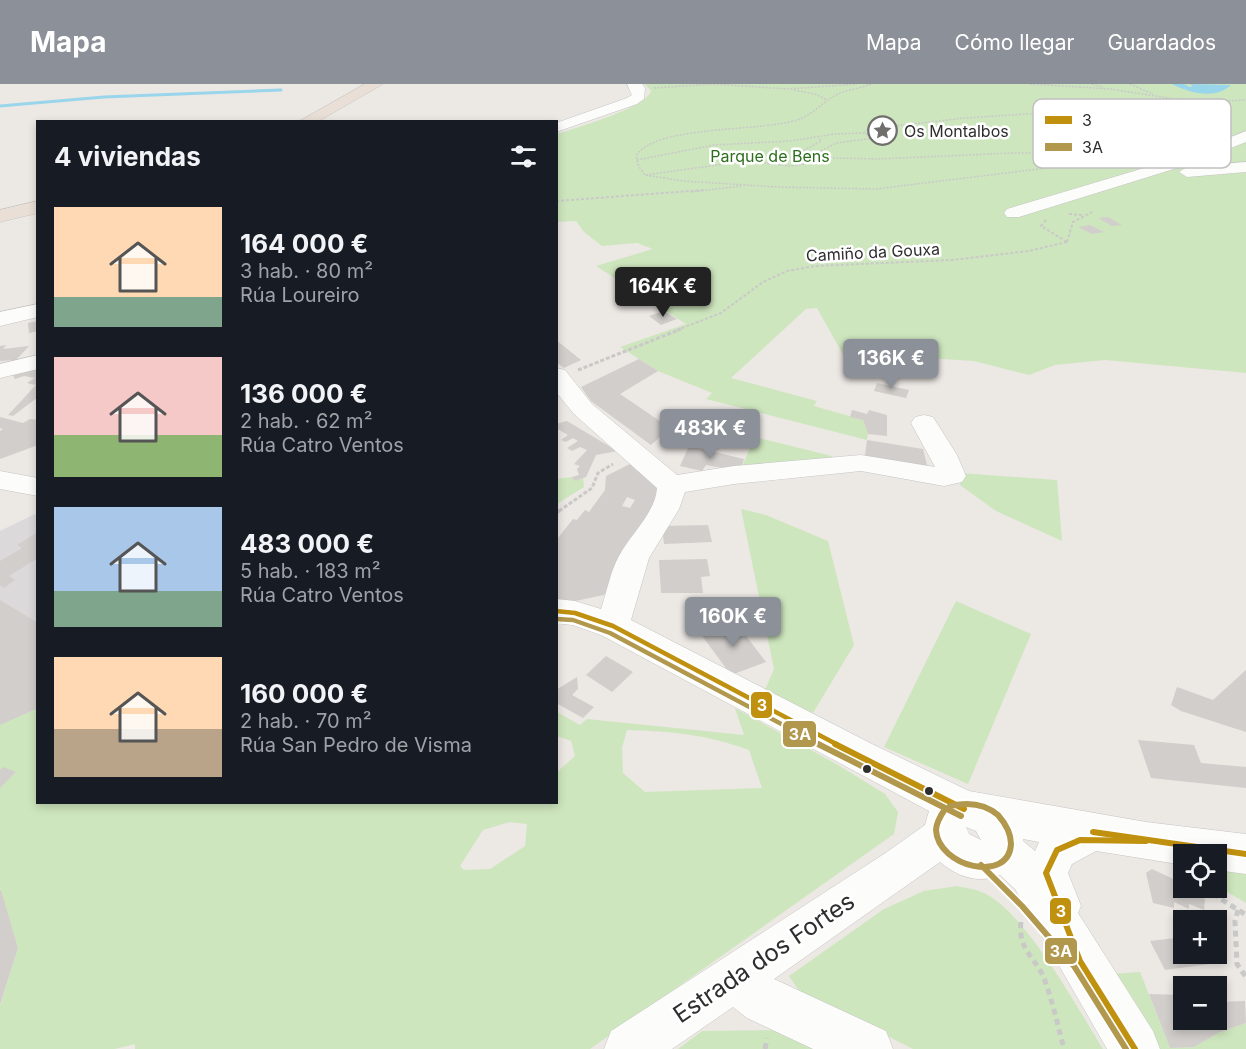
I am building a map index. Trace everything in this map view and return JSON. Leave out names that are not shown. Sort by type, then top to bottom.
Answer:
[{"type":"highway","points":[[309,120],[383,86]]},
{"type":"highway","points":[[330,120],[383,86]]},
{"type":"highway","points":[[0,216],[36,207]]},
{"type":"highway","points":[[0,228],[36,219]]},
{"type":"street","points":[[558,127],[632,101],[639,96],[637,87]]},
{"type":"street","points":[[1231,144],[1246,136]]},
{"type":"street","points":[[1231,156],[1244,165]]},
{"type":"street","points":[[1013,213],[1164,168]]},
{"type":"street","points":[[1133,177],[1216,168]]},
{"type":"street","points":[[0,319],[36,310]]},
{"type":"street","points":[[0,371],[36,362]]},
{"type":"street","points":[[559,377],[570,412],[670,485],[734,475],[861,463],[945,477],[952,476],[950,462],[933,442],[924,423]]},
{"type":"street","points":[[0,480],[36,490]]},
{"type":"street","points":[[613,626],[633,558],[664,509],[671,494],[670,485]]},
{"type":"street","points":[[558,611],[574,613],[613,626],[856,755],[917,805],[974,836],[1030,875],[1136,1049]]},
{"type":"street","points":[[974,836],[1146,841]]},
{"type":"street","points":[[974,836],[1146,841],[1246,854]]},
{"type":"street","points":[[974,836],[1034,909],[1080,960]]},
{"type":"street","name":"Estrada dos Fortes","points":[[629,1049],[899,868],[974,836]]},
{"type":"street","points":[[1080,840],[1057,850],[1046,873],[1080,960]]},
{"type":"street","points":[[733,978],[764,1001],[868,1049]]},
{"type":"path","points":[[637,87],[712,84],[788,89],[815,94],[827,100]]},
{"type":"path","points":[[788,89],[856,84]]},
{"type":"path","points":[[872,84],[841,93],[827,100],[809,115],[768,125],[693,131],[674,135],[639,151],[637,160],[639,168],[645,175],[684,181],[876,189],[1047,168]]},
{"type":"path","points":[[1030,84],[1110,89]]},
{"type":"path","points":[[1050,84],[1058,86]]},
{"type":"path","points":[[1092,84],[1170,99]]},
{"type":"path","points":[[1130,84],[1162,98]]},
{"type":"path","points":[[1231,101],[1246,100]]},
{"type":"path","points":[[864,133],[868,129],[1033,113]]},
{"type":"path","points":[[637,160],[714,145],[864,133],[873,138],[834,144],[822,148],[818,153],[832,158],[878,159],[1033,153]]},
{"type":"path","points":[[645,175],[745,161],[799,166],[811,163],[792,157],[821,141],[819,138]]},
{"type":"path","points":[[558,201],[660,195],[749,185]]},
{"type":"path","points":[[1052,218],[1045,220],[1041,226],[1067,242],[1069,226],[1075,219],[1092,212]]},
{"type":"path","name":"Camiño da Gouxa","points":[[559,377],[722,313],[763,282],[787,271],[815,266],[952,260],[1029,251],[1067,242]]},
{"type":"path","points":[[558,512],[592,488],[598,473],[617,462]]},
{"type":"path","points":[[1219,898],[1246,915]]},
{"type":"path","points":[[1034,909],[1019,925],[1019,935],[1029,957],[1044,978],[1064,1049]]},
{"type":"path","points":[[1238,910],[1235,921],[1237,964],[1246,977]]},
{"type":"shaded area","points":[[36,514],[36,708],[0,725],[0,531]]},
{"type":"green space","name":"Parque de Bens","points":[[645,84],[1246,84],[1246,373],[1105,360],[1055,365],[1029,375],[974,361],[894,356],[845,358],[817,308],[806,309],[731,378],[817,401],[814,406],[863,420],[868,434],[867,440],[706,399],[712,393],[658,371],[620,347],[686,324],[596,266],[653,249],[637,243],[602,246],[584,232],[576,221],[558,222],[558,134],[609,117],[637,104],[651,91]]},
{"type":"green space","points":[[755,437],[832,456],[833,462],[740,471]]},
{"type":"green space","points":[[959,473],[1057,480],[1062,541],[996,511],[960,485]]},
{"type":"green space","points":[[572,477],[574,481],[583,478],[584,487],[558,503],[558,479]]},
{"type":"green space","points":[[741,509],[766,515],[828,541],[854,645],[813,713],[765,690],[774,669]]},
{"type":"green space","points":[[956,601],[1031,634],[968,784],[884,747]]},
{"type":"green space","points":[[36,708],[36,804],[558,804],[558,771],[575,756],[571,741],[558,736],[558,713],[580,725],[587,719],[744,735],[735,708],[885,794],[898,812],[894,834],[590,1049],[135,1049],[135,1044],[115,1049],[0,1049],[0,1006],[18,948],[0,888],[0,725]],"holes":[[[627,730],[659,731],[719,741],[749,750],[762,788],[645,792],[623,773],[622,748]],[[510,822],[527,824],[525,846],[490,869],[464,870],[460,866],[483,830]]]},
{"type":"green space","points":[[1227,867],[1246,870],[1246,903],[1227,892]]},
{"type":"green space","points":[[957,886],[984,893],[1017,920],[1050,964],[1103,1049],[913,1049],[799,991],[789,976],[884,909],[924,891]]},
{"type":"green space","points":[[1140,972],[1170,1048],[1194,1047],[1218,1033],[1246,1023],[1246,1049],[1155,1049],[1111,974]]},
{"type":"green space","points":[[791,1030],[840,1049],[678,1049],[702,1031]]},
{"type":"water","points":[[1172,84],[1184,84],[1190,87],[1193,86],[1190,84],[1231,85],[1225,90],[1202,94]]},
{"type":"building","points":[[1108,217],[1122,225],[1112,226],[1098,218]]},
{"type":"building","points":[[1090,225],[1104,232],[1092,234],[1078,227]]},
{"type":"building","points":[[664,311],[677,319],[661,325],[649,316]]},
{"type":"building","points":[[36,321],[36,331],[29,333],[28,323]]},
{"type":"building","points":[[558,342],[581,360],[564,368],[558,364]]},
{"type":"building","points":[[6,345],[3,349],[29,346],[16,360],[0,361],[0,346]]},
{"type":"building","points":[[639,359],[658,371],[620,394],[670,428],[651,445],[591,401],[581,387]]},
{"type":"building","points":[[36,366],[36,385],[27,383],[35,378],[24,376],[15,379],[11,372]]},
{"type":"building","points":[[877,383],[909,390],[906,398],[874,391]]},
{"type":"building","points":[[36,385],[36,399],[13,416],[8,415]]},
{"type":"building","points":[[852,410],[867,414],[869,410],[887,415],[887,436],[868,434],[863,420],[850,417]]},
{"type":"building","points":[[0,417],[23,423],[30,419],[36,420],[36,446],[0,459],[0,431],[3,429],[0,428]]},
{"type":"building","points":[[567,421],[617,451],[596,455],[586,477],[574,481],[572,477],[579,475],[577,469],[580,466],[574,464],[587,450],[580,447],[572,451],[567,448],[578,441],[573,438],[566,442],[561,440],[568,435],[558,429],[558,423]]},
{"type":"building","points":[[867,440],[923,449],[929,473],[865,456]]},
{"type":"building","points":[[689,446],[744,459],[740,471],[706,465],[702,471],[680,466]]},
{"type":"building","points":[[632,463],[666,493],[604,595],[575,601],[558,599],[558,538],[573,519],[577,520],[585,510],[589,512],[605,490],[606,476]],"holes":[[[627,497],[635,500],[630,508],[622,506]]]},
{"type":"building","points":[[708,525],[712,542],[664,544],[662,526]]},
{"type":"building","points":[[36,533],[36,559],[9,576],[15,580],[4,588],[0,585],[0,561],[22,548],[17,545]]},
{"type":"building","points":[[707,559],[710,576],[701,577],[703,593],[661,593],[659,560]]},
{"type":"building","points":[[0,600],[36,622],[36,709],[0,725]]},
{"type":"building","points":[[734,620],[766,662],[731,675],[700,633]]},
{"type":"building","points":[[606,656],[633,672],[612,692],[586,675]]},
{"type":"building","points":[[1246,670],[1246,732],[1181,711],[1171,705],[1177,687],[1213,700]]},
{"type":"building","points":[[577,677],[578,689],[572,695],[594,707],[583,718],[558,704],[558,689]]},
{"type":"building","points":[[1138,740],[1194,745],[1201,763],[1246,767],[1246,788],[1151,778]]},
{"type":"building","points":[[3,767],[16,772],[0,788],[0,770]]},
{"type":"building","points":[[1152,869],[1173,879],[1173,898],[1205,899],[1204,910],[1189,904],[1189,909],[1174,902],[1174,908],[1153,903],[1146,873]]},
{"type":"building","points":[[0,890],[18,948],[0,1005]]},
{"type":"building","points":[[1173,938],[1173,964],[1210,964],[1165,970],[1150,941]]},
{"type":"building","points":[[1149,994],[1173,995],[1173,1030],[1226,1030],[1194,1047],[1170,1048]]},
{"type":"building","points":[[1245,1001],[1246,1023],[1227,1030],[1227,1002]]},
{"type":"waterway","points":[[0,106],[104,97],[281,90]]},
{"type":"transit line","name":"3","points":[[558,611],[575,613],[613,626],[856,755],[964,809]]},
{"type":"transit line","name":"3A","points":[[558,619],[573,620],[610,633],[852,762],[961,816]]},
{"type":"transit line","name":"3A","points":[[945,809],[936,830],[940,844],[949,855],[962,863],[977,867],[991,867],[1003,862],[1010,853],[1011,839],[996,813],[979,805],[950,806]]},
{"type":"transit line","name":"3","points":[[1093,832],[1246,854]]},
{"type":"transit line","name":"3","points":[[1135,1049],[1080,961],[1046,873],[1057,850],[1080,840],[1146,841]]},
{"type":"transit line","name":"3A","points":[[981,865],[1022,906],[1074,966],[1126,1049]]},
{"type":"place","name":"Os Montalbos","points":[[883,131]]}]
